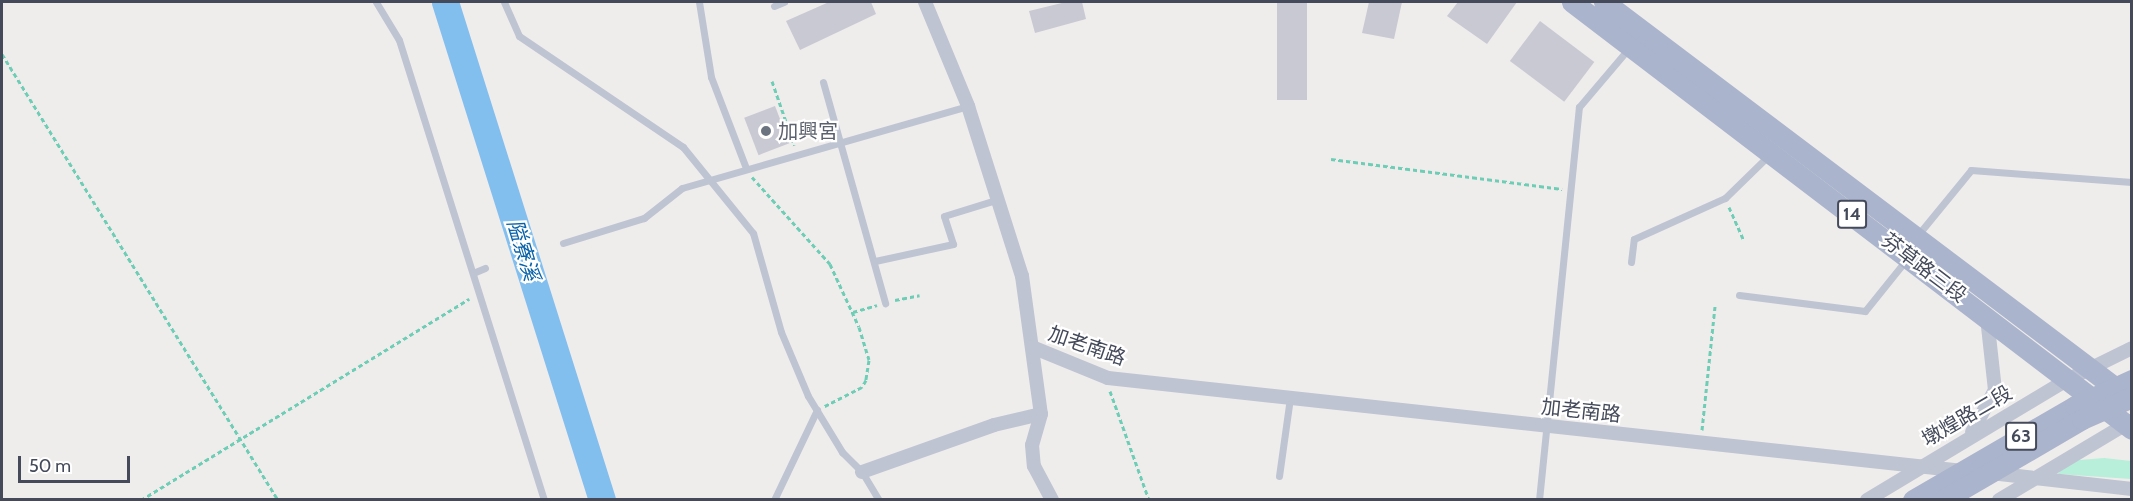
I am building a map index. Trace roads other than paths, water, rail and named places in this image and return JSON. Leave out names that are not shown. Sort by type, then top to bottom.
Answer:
[{"type":"main road","name":"芬草路三段","points":[[1572,2],[1987,315],[2067,380],[2129,424]]},
{"type":"main road","name":"芬草路三段","points":[[1604,2],[2132,399]]},
{"type":"main road","name":"63","points":[[1913,500],[2075,406],[2132,380]]},
{"type":"main road","name":"63","points":[[1943,500],[2082,419],[2132,399]]},
{"type":"street","points":[[926,2],[968,106],[1022,276],[1041,414],[1032,445],[1034,466],[1052,500]]},
{"type":"street","points":[[1969,436],[1995,390],[1987,315]]},
{"type":"street","name":"加老南路","points":[[1032,347],[1108,378],[1548,428],[1917,467],[2041,477],[2132,489]]},
{"type":"street","name":"墩煌路二段","points":[[1867,500],[1969,436],[2088,368],[2132,348]]},
{"type":"street","points":[[862,472],[994,425],[1041,414]]},
{"type":"street","points":[[1999,500],[2129,424]]},
{"type":"lane","points":[[376,2],[399,40],[544,500]]},
{"type":"lane","points":[[504,2],[519,36],[683,147],[753,233],[781,333],[817,410],[842,452],[862,472],[879,500]]},
{"type":"lane","points":[[699,2],[711,77],[746,168]]},
{"type":"lane","points":[[774,6],[784,2]]},
{"type":"lane","points":[[1539,500],[1573,190],[1579,107],[1630,46]]},
{"type":"lane","points":[[823,82],[885,303]]},
{"type":"lane","points":[[563,243],[644,218],[682,188],[968,106]]},
{"type":"lane","points":[[1631,262],[1634,239],[1725,198],[1771,153]]},
{"type":"lane","points":[[1916,237],[1971,170],[2132,182]]},
{"type":"lane","points":[[875,261],[953,244],[944,216],[999,199]]},
{"type":"lane","points":[[1739,295],[1865,311],[1909,257]]},
{"type":"lane","points":[[473,273],[485,268]]},
{"type":"lane","points":[[1279,476],[1290,398]]},
{"type":"lane","points":[[774,500],[817,410]]},
{"type":"waterway","name":"隘寮溪","points":[[445,2],[602,500]]},
{"type":"place","name":"加興宮","points":[[766,131]]}]
